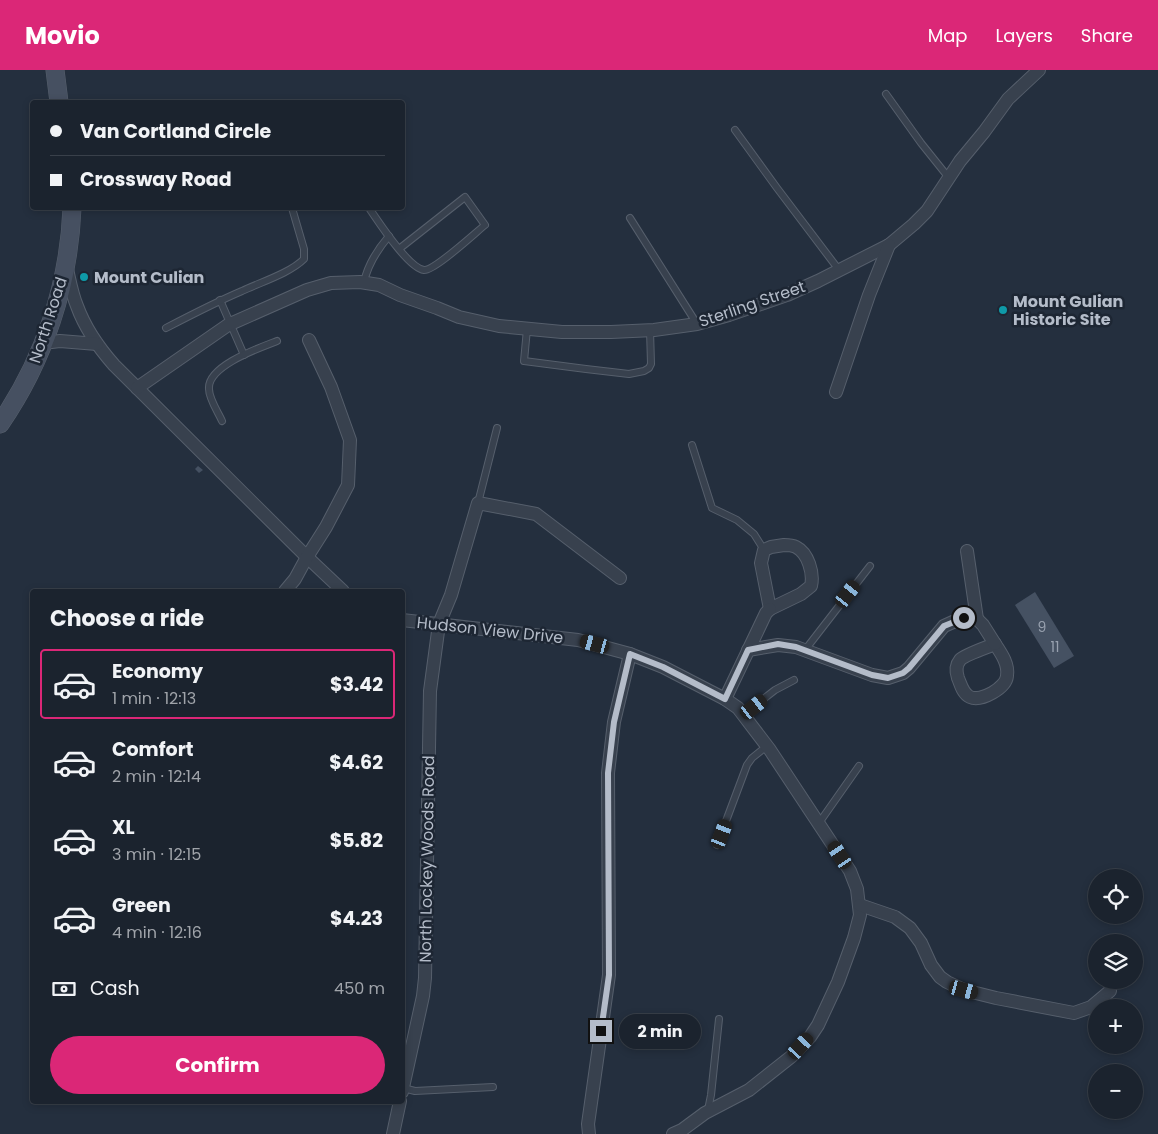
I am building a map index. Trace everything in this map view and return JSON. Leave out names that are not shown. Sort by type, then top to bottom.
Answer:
[{"type":"main road","points":[[55,70],[59,100]]},
{"type":"main road","name":"North Road","points":[[0,424],[36,362],[43,343],[66,264],[72,210]]},
{"type":"street","name":"Sterling Street","points":[[358,282],[379,285],[459,317],[499,326],[527,329],[562,332],[650,330],[697,324],[729,315],[786,295],[818,281],[889,245],[927,211],[960,161],[1008,99],[1039,70]]},
{"type":"street","points":[[836,392],[869,295],[889,245]]},
{"type":"street","points":[[66,264],[77,308],[88,329],[114,365],[341,589]]},
{"type":"street","points":[[136,388],[230,324],[307,290],[330,283],[358,282]]},
{"type":"street","points":[[287,589],[295,579],[326,527],[348,485],[350,440],[330,387],[309,340]]},
{"type":"street","points":[[43,343],[60,341],[98,344]]},
{"type":"street","points":[[478,503],[536,514],[620,578]]},
{"type":"street","name":"North Lockey Woods Road","points":[[405,1081],[425,978],[430,692],[439,624],[451,595],[478,503]]},
{"type":"street","points":[[725,699],[766,613],[770,609],[802,594],[811,586],[812,573],[806,555],[798,547],[784,545],[764,550],[761,564],[770,609]]},
{"type":"street","points":[[967,551],[977,619]]},
{"type":"street","points":[[748,650],[778,644],[796,647],[872,675],[888,678],[903,673],[909,668],[944,626],[971,617],[983,624],[995,644],[1004,659],[1008,675],[1006,680],[991,694],[976,699],[969,697],[962,690],[956,672],[957,666],[961,659],[995,644]]},
{"type":"street","name":"Hudson View Drive","points":[[405,620],[578,640],[630,654],[663,667],[725,699],[738,708],[767,746],[850,871],[858,889],[860,915],[838,982],[818,1025],[792,1056],[749,1090],[707,1112],[682,1130],[673,1134]]},
{"type":"street","points":[[588,1134],[609,975],[608,773],[614,722],[630,654]]},
{"type":"street","points":[[860,905],[895,917],[910,928],[921,943],[931,965],[940,977],[964,990],[1074,1013],[1090,1007],[1110,990]]},
{"type":"street","points":[[393,1134],[399,1104]]},
{"type":"lane","points":[[886,94],[949,178]]},
{"type":"lane","points":[[735,130],[839,270]]},
{"type":"lane","points":[[370,210],[389,236],[405,257],[424,270],[442,261],[485,225],[465,198],[399,249]]},
{"type":"lane","points":[[166,328],[220,300],[299,264],[304,259],[304,248],[293,210]]},
{"type":"lane","points":[[630,218],[697,324]]},
{"type":"lane","points":[[358,282],[389,236]]},
{"type":"lane","points":[[220,300],[244,355]]},
{"type":"lane","points":[[527,329],[524,361],[628,374],[644,371],[649,368],[651,364],[650,330]]},
{"type":"lane","points":[[222,421],[209,391],[210,379],[229,363],[277,341]]},
{"type":"lane","points":[[478,503],[497,428]]},
{"type":"lane","points":[[692,445],[712,508],[736,520],[754,534],[764,550]]},
{"type":"lane","points":[[805,650],[870,566]]},
{"type":"lane","points":[[744,715],[775,690],[794,680]]},
{"type":"lane","points":[[717,845],[747,765],[752,758],[767,746]]},
{"type":"lane","points":[[819,823],[859,766]]},
{"type":"lane","points":[[707,1112],[711,1095],[719,1019]]},
{"type":"lane","points":[[405,1090],[493,1087]]},
{"type":"building","points":[[198,466],[203,470],[199,473],[195,469]]},
{"type":"building","points":[[1035,592],[1074,656],[1054,668],[1015,605]]},
{"type":"place","name":"Mount Culian","points":[[84,277]]},
{"type":"place","name":"Mount Gulian Historic Site","points":[[1003,310]]},
{"type":"route","points":[[601,1031],[609,975],[608,773],[614,722],[630,654],[663,667],[725,699],[748,650],[778,644],[796,647],[872,675],[888,678],[903,673],[909,668],[944,626],[964,618]]}]
